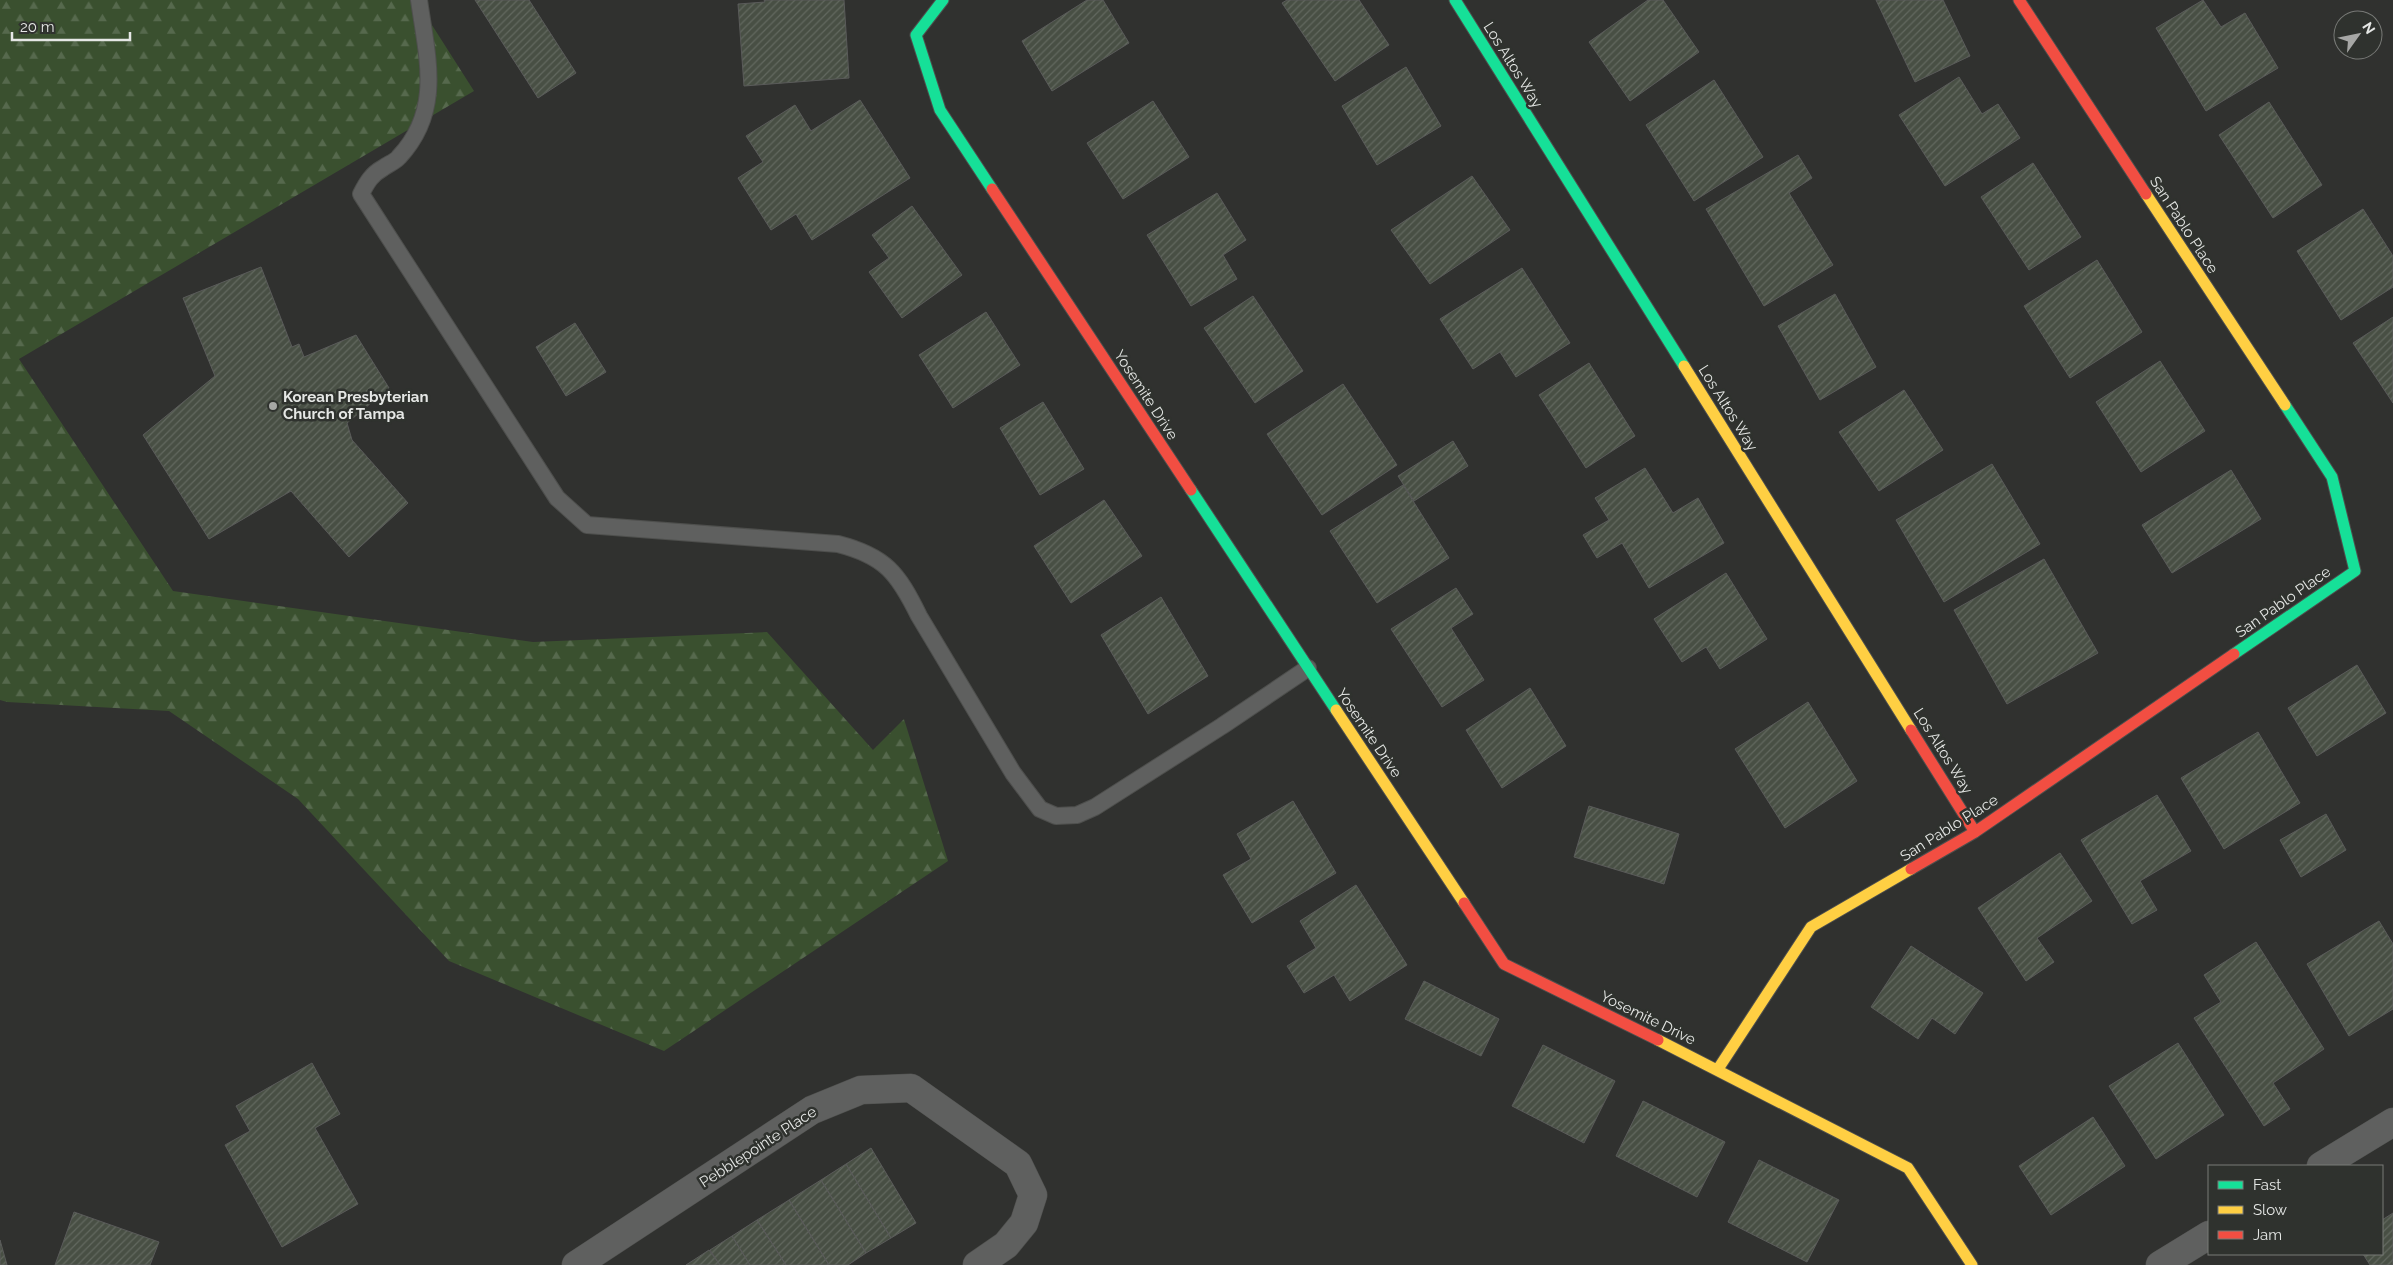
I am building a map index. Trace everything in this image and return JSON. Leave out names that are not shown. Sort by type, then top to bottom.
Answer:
[{"type":"street","name":"Yosemite Drive","points":[[943,0],[916,35],[940,110],[1504,964],[1718,1069],[1908,1168],[1972,1265]]},
{"type":"street","name":"Los Altos Way","points":[[1455,0],[1975,832]]},
{"type":"street","name":"San Pablo Place","points":[[1718,1069],[1812,927],[1975,832],[2355,572],[2332,477],[2019,0]]},
{"type":"street","name":"Pebblepointe Place","points":[[576,1265],[812,1110],[862,1090],[911,1088],[1018,1164],[1033,1195],[1024,1223],[1006,1245],[977,1265]]},
{"type":"street","points":[[2322,1165],[2393,1122]]},
{"type":"street","points":[[2160,1265],[2208,1235]]},
{"type":"lane","points":[[419,0],[430,78],[429,98],[422,122],[398,159],[380,169],[368,180],[361,194],[557,498],[587,525],[838,544],[863,550],[881,560],[894,572],[1013,773],[1040,809],[1056,816],[1077,815],[1095,807],[1222,726],[1308,668]]},
{"type":"green space","points":[[0,0],[416,0],[474,91],[19,359],[173,591],[533,642],[767,632],[873,750],[904,719],[948,861],[664,1051],[449,961],[298,799],[169,711],[7,702],[0,700]]},
{"type":"building","points":[[475,0],[529,0],[576,73],[538,98]]},
{"type":"building","points":[[764,0],[844,0],[849,78],[744,86],[738,4],[765,2]]},
{"type":"building","points":[[1087,0],[1103,0],[1129,43],[1052,91],[1022,41]]},
{"type":"building","points":[[1287,0],[1359,0],[1389,45],[1335,81],[1282,3]]},
{"type":"building","points":[[1648,0],[1663,0],[1699,52],[1630,101],[1589,42]]},
{"type":"building","points":[[1876,0],[1943,0],[1970,56],[1915,82]]},
{"type":"building","points":[[2203,0],[2221,27],[2245,13],[2278,68],[2206,111],[2156,28]]},
{"type":"building","points":[[1406,67],[1441,126],[1377,165],[1342,106]]},
{"type":"building","points":[[1959,77],[1982,114],[1998,104],[2020,138],[1945,186],[1899,115]]},
{"type":"building","points":[[1714,80],[1763,157],[1694,201],[1646,125]]},
{"type":"building","points":[[860,100],[910,178],[812,240],[796,214],[771,230],[738,178],[763,162],[746,136],[795,105],[811,131]]},
{"type":"building","points":[[1153,101],[1189,157],[1123,199],[1087,143]]},
{"type":"building","points":[[2269,102],[2322,185],[2273,218],[2219,135]]},
{"type":"building","points":[[1798,155],[1812,178],[1789,193],[1833,265],[1764,306],[1706,209]]},
{"type":"building","points":[[2033,163],[2081,237],[2029,270],[1981,197]]},
{"type":"building","points":[[1472,176],[1510,230],[1430,284],[1391,230]]},
{"type":"building","points":[[1217,193],[1246,240],[1223,255],[1237,279],[1191,306],[1147,235]]},
{"type":"building","points":[[912,206],[962,275],[902,318],[869,272],[889,258],[872,235]]},
{"type":"building","points":[[2363,209],[2393,256],[2393,287],[2341,320],[2297,251]]},
{"type":"building","points":[[2097,260],[2142,332],[2070,378],[2024,306]]},
{"type":"building","name":"Korean Presbyterian Church of Tampa","points":[[261,267],[292,347],[299,344],[304,357],[356,335],[389,388],[347,423],[352,440],[408,503],[349,557],[291,491],[209,539],[143,435],[215,376],[183,298]]},
{"type":"building","points":[[1522,268],[1570,343],[1516,377],[1500,352],[1473,369],[1440,319]]},
{"type":"building","points":[[1835,294],[1876,367],[1820,400],[1778,326]]},
{"type":"building","points":[[1253,296],[1303,371],[1255,403],[1204,328]]},
{"type":"building","points":[[986,312],[1020,365],[953,408],[919,355]]},
{"type":"building","points":[[2393,317],[2393,403],[2353,343]]},
{"type":"building","points":[[575,323],[606,372],[566,396],[536,347]]},
{"type":"building","points":[[2160,361],[2205,431],[2141,472],[2096,402]]},
{"type":"building","points":[[1589,363],[1635,436],[1586,468],[1539,395]]},
{"type":"building","points":[[1343,384],[1397,465],[1322,515],[1267,434]]},
{"type":"building","points":[[1904,390],[1943,450],[1879,491],[1839,432]]},
{"type":"building","points":[[1043,402],[1084,469],[1040,495],[1000,428]]},
{"type":"building","points":[[1453,441],[1468,466],[1414,501],[1398,476]]},
{"type":"building","points":[[1992,464],[2040,544],[1944,602],[1896,520]]},
{"type":"building","points":[[1645,468],[1673,513],[1698,498],[1724,543],[1649,588],[1622,543],[1597,558],[1583,535],[1609,520],[1595,498]]},
{"type":"building","points":[[2231,470],[2261,519],[2172,573],[2142,525]]},
{"type":"building","points":[[1403,485],[1449,558],[1377,603],[1330,531]]},
{"type":"building","points":[[1104,500],[1142,556],[1071,603],[1034,546]]},
{"type":"building","points":[[2044,559],[2098,653],[2007,704],[1954,610]]},
{"type":"building","points":[[1726,573],[1767,639],[1720,669],[1706,647],[1682,662],[1654,619]]},
{"type":"building","points":[[1456,588],[1473,614],[1451,628],[1484,680],[1442,707],[1391,629]]},
{"type":"building","points":[[1161,597],[1208,676],[1148,714],[1101,635]]},
{"type":"building","points":[[2357,665],[2386,713],[2317,756],[2288,708]]},
{"type":"building","points":[[1530,688],[1566,746],[1502,788],[1466,730]]},
{"type":"building","points":[[1808,702],[1857,781],[1785,828],[1735,749]]},
{"type":"building","points":[[2258,732],[2300,803],[2224,849],[2181,778]]},
{"type":"building","points":[[2157,795],[2191,851],[2140,881],[2157,910],[2132,924],[2081,840]]},
{"type":"building","points":[[1293,801],[1336,873],[1252,923],[1223,875],[1251,859],[1237,834]]},
{"type":"building","points":[[1589,806],[1679,834],[1664,884],[1574,857]]},
{"type":"building","points":[[2326,814],[2346,850],[2301,877],[2280,840]]},
{"type":"building","points":[[2060,853],[2092,901],[2037,938],[2054,962],[2026,981],[1978,908]]},
{"type":"building","points":[[1356,885],[1407,965],[1350,1001],[1334,975],[1304,993],[1287,966],[1316,948],[1300,921]]},
{"type":"building","points":[[2379,921],[2393,944],[2393,1009],[2349,1036],[2307,964]]},
{"type":"building","points":[[2256,942],[2324,1049],[2273,1083],[2290,1109],[2264,1126],[2194,1018],[2221,1002],[2204,975]]},
{"type":"building","points":[[1911,946],[1983,993],[1955,1034],[1932,1018],[1918,1039],[1871,1007]]},
{"type":"building","points":[[1424,981],[1499,1019],[1481,1056],[1405,1019]]},
{"type":"building","points":[[2178,1043],[2224,1115],[2156,1159],[2109,1086]]},
{"type":"building","points":[[1543,1045],[1615,1081],[1584,1143],[1512,1106]]},
{"type":"building","points":[[312,1063],[340,1114],[315,1128],[358,1204],[282,1247],[225,1145],[250,1131],[236,1106]]},
{"type":"building","points":[[1643,1101],[1725,1142],[1697,1197],[1616,1156]]},
{"type":"building","points":[[2093,1117],[2125,1166],[2051,1215],[2019,1166]]},
{"type":"building","points":[[871,1148],[916,1223],[891,1238],[846,1164]]},
{"type":"building","points":[[1759,1160],[1839,1200],[1807,1262],[1728,1222]]},
{"type":"building","points":[[846,1164],[891,1238],[866,1253],[821,1180]]},
{"type":"building","points":[[821,1180],[866,1253],[848,1265],[829,1265],[789,1200]]},
{"type":"building","points":[[789,1200],[829,1265],[786,1265],[757,1220]]},
{"type":"building","points":[[74,1212],[159,1242],[150,1265],[55,1265]]},
{"type":"building","points":[[2393,1213],[2393,1265],[2370,1265],[2364,1255],[2383,1255],[2383,1219]]},
{"type":"building","points":[[757,1220],[786,1265],[750,1265],[732,1236]]},
{"type":"building","points":[[732,1236],[750,1265],[720,1265],[710,1250]]},
{"type":"building","points":[[0,1240],[7,1265],[0,1265]]},
{"type":"building","points":[[709,1250],[720,1265],[686,1265]]},
{"type":"traffic: fast","points":[[943,0],[916,35],[940,110],[992,189]]},
{"type":"traffic: fast","points":[[1455,0],[1684,366]]},
{"type":"traffic: fast","points":[[2234,654],[2355,571],[2332,477],[2285,405]]},
{"type":"traffic: fast","points":[[1191,490],[1336,710]]},
{"type":"traffic: slow","points":[[2146,194],[2285,405]]},
{"type":"traffic: slow","points":[[1684,366],[1911,730]]},
{"type":"traffic: slow","points":[[1336,710],[1464,903]]},
{"type":"traffic: slow","points":[[1718,1069],[1811,927],[1911,869]]},
{"type":"traffic: slow","points":[[1658,1040],[1908,1168],[1972,1265]]},
{"type":"traffic: jam","points":[[2019,0],[2146,194]]},
{"type":"traffic: jam","points":[[992,189],[1191,490]]},
{"type":"traffic: jam","points":[[1911,869],[1975,832],[2234,654]]},
{"type":"traffic: jam","points":[[1911,730],[1975,832]]},
{"type":"traffic: jam","points":[[1464,903],[1504,964],[1658,1040]]},
{"type":"place","name":"Korean Presbyterian Church of Tampa","points":[[273,406]]}]
